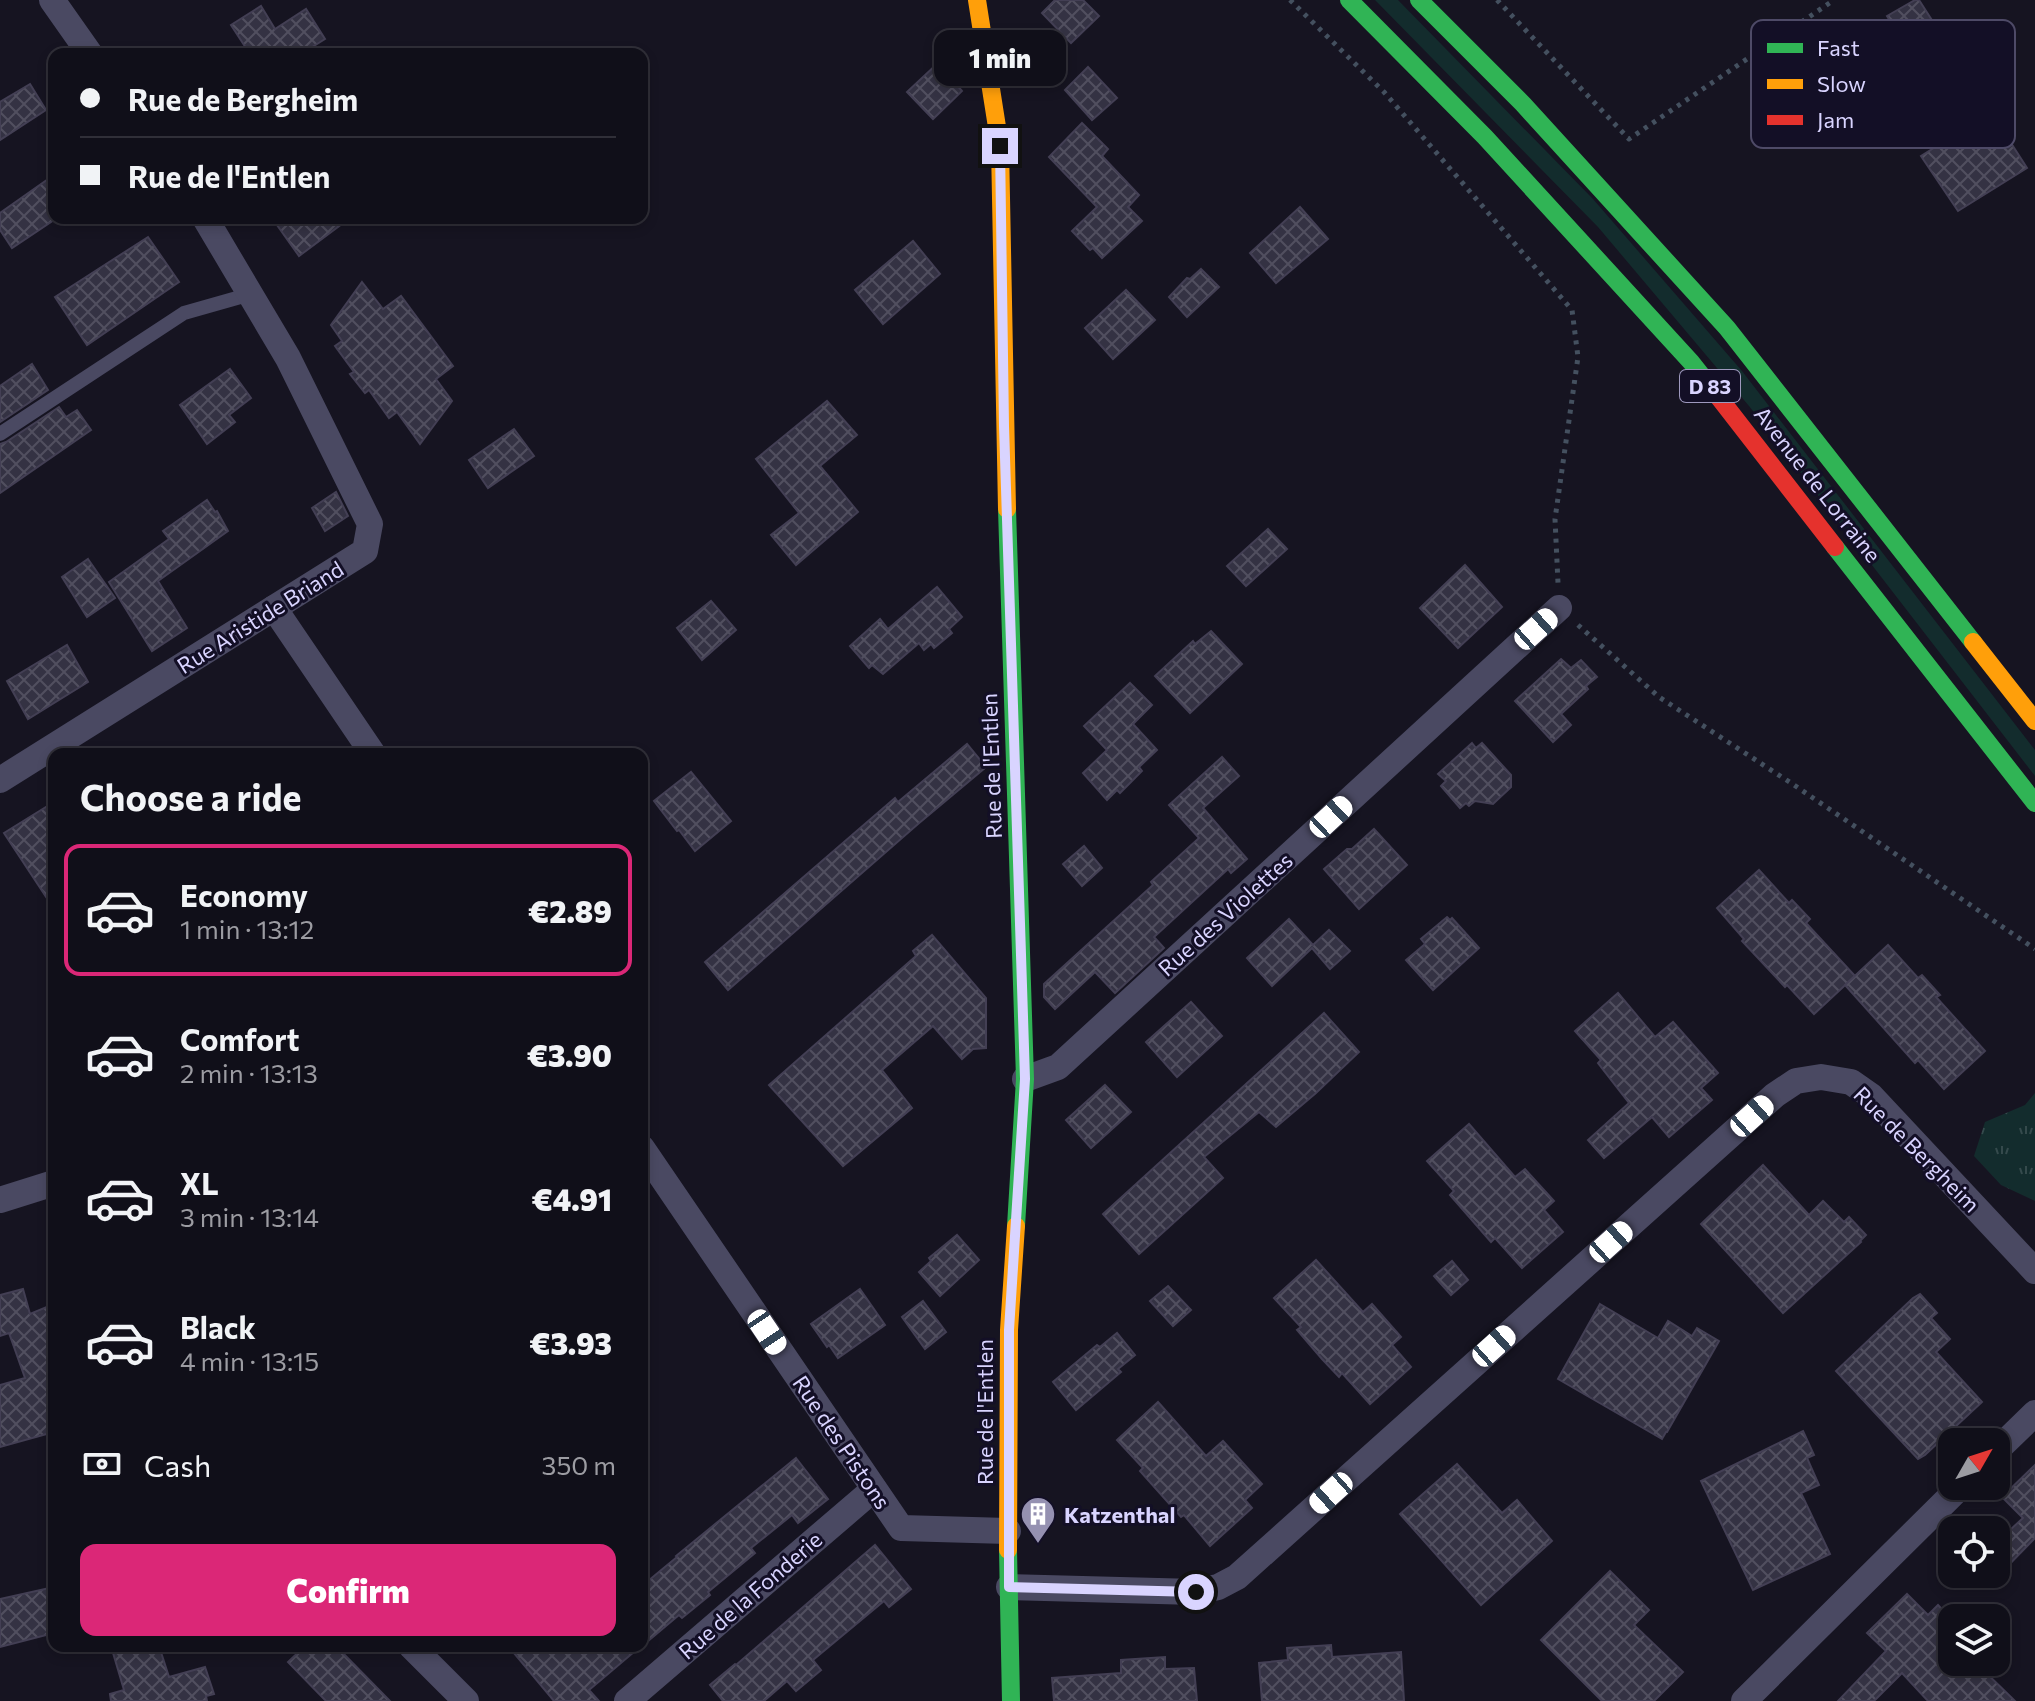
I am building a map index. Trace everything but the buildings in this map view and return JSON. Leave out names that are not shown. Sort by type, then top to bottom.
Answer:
[{"type":"main road","name":"Rue de l'Entlen","points":[[977,0],[1000,146],[1004,453],[1025,1079],[1009,1330],[1011,1701]]},
{"type":"main road","name":"Avenue de Lorraine","points":[[1349,0],[1485,137],[1691,362],[2035,803]]},
{"type":"main road","name":"Avenue de Lorraine","points":[[1419,0],[1523,104],[1727,328],[2035,721]]},
{"type":"street","points":[[52,0],[86,48]]},
{"type":"street","name":"Rue Aristide Briand","points":[[63,748],[365,551],[370,524],[288,358],[209,224]]},
{"type":"street","points":[[274,608],[369,748]]},
{"type":"street","name":"Rue des Violettes","points":[[1025,1079],[1058,1067],[1559,608]]},
{"type":"street","name":"Rue Aristide Briand","points":[[0,780],[48,756]]},
{"type":"street","name":"Rue de Bergheim","points":[[1009,1587],[1196,1592],[1218,1587],[1237,1577],[1775,1095],[1796,1081],[1821,1077],[1851,1082],[1871,1096],[2035,1271]]},
{"type":"street","name":"Rue des Pistons","points":[[648,1157],[901,1528],[1008,1531]]},
{"type":"street","points":[[0,1200],[48,1185]]},
{"type":"street","points":[[2010,1437],[2035,1413]]},
{"type":"street","name":"Rue de la Fonderie","points":[[627,1701],[874,1489]]},
{"type":"street","points":[[1744,1701],[1947,1500]]},
{"type":"street","points":[[417,1652],[466,1701]]},
{"type":"lane","points":[[0,434],[184,313],[251,294]]},
{"type":"path","points":[[1290,0],[1384,92],[1572,310],[1578,357],[1555,519],[1559,608],[1659,697],[2035,949]]},
{"type":"path","points":[[1497,0],[1629,139],[1751,56]]},
{"type":"path","points":[[1805,20],[1834,0]]},
{"type":"green space","points":[[1375,0],[1398,0],[1593,199],[1742,371],[2035,750],[2035,776],[1749,406],[1598,227]]},
{"type":"green space","points":[[2035,1093],[2035,1201],[2001,1185],[1974,1156],[1985,1122],[2025,1105]]},
{"type":"traffic: fast","points":[[1349,0],[1485,137],[1710,386]]},
{"type":"traffic: fast","points":[[1419,0],[1523,104],[1727,328],[1973,642]]},
{"type":"traffic: fast","points":[[1007,509],[1025,1079],[1016,1226]]},
{"type":"traffic: fast","points":[[1835,547],[2035,803]]},
{"type":"traffic: fast","points":[[1008,1550],[1011,1701]]},
{"type":"traffic: slow","points":[[977,0],[1000,146],[1007,509]]},
{"type":"traffic: slow","points":[[1973,642],[2035,721]]},
{"type":"traffic: slow","points":[[1008,1550],[1009,1330],[1016,1226]]},
{"type":"traffic: jam","points":[[1710,386],[1835,547]]},
{"type":"place","name":"Katzenthal","points":[[1038,1545]]},
{"type":"route","points":[[1000,146],[1004,426],[1025,1079],[1009,1330],[1009,1587],[1196,1592]]}]
